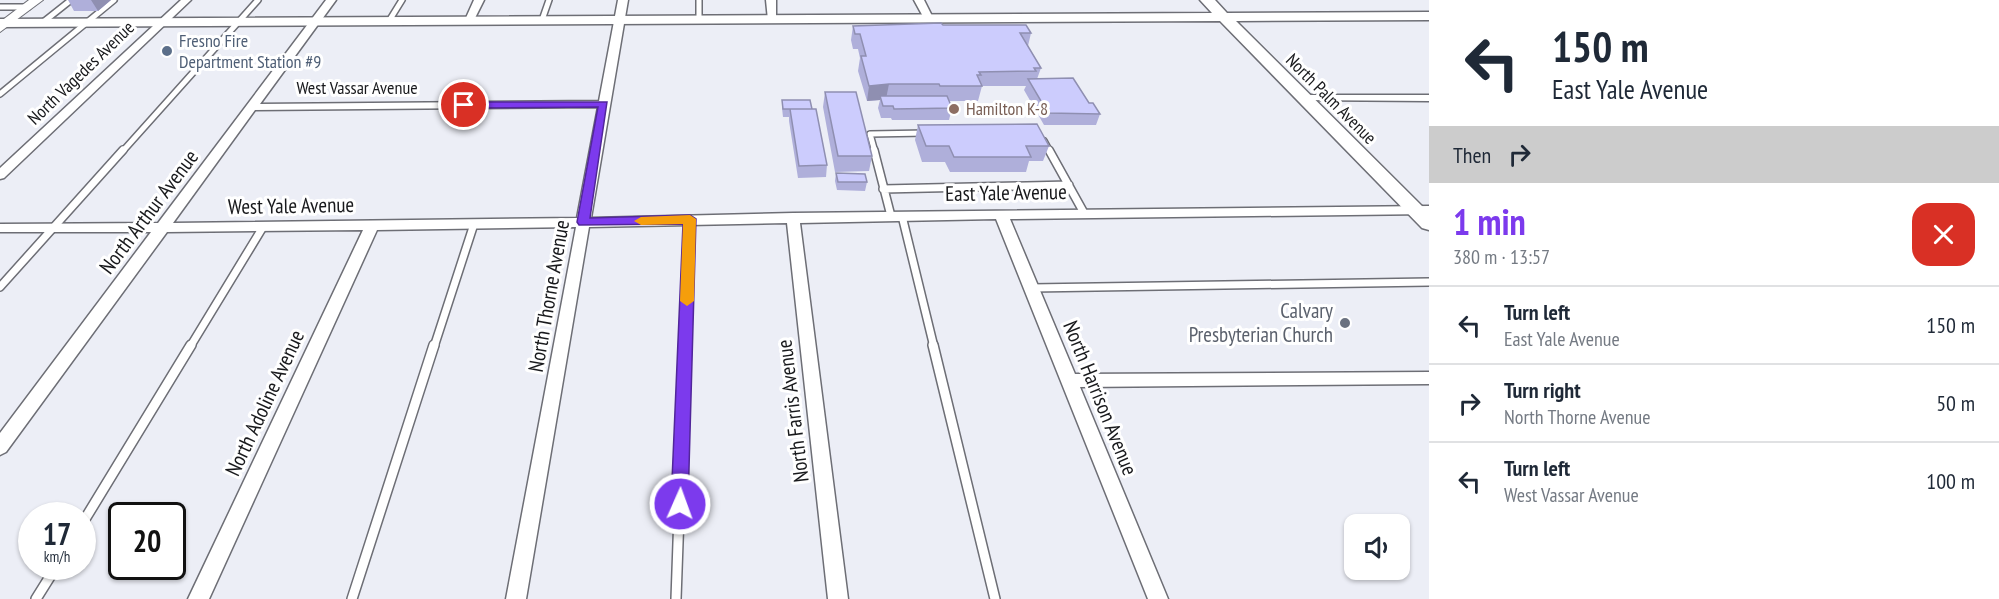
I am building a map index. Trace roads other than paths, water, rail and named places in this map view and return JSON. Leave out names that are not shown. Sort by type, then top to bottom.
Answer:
[{"type":"main road","name":"North Palm Avenue","points":[[1207,0],[1303,98],[1422,210],[1429,225]]},
{"type":"main road","points":[[2,25],[239,21],[929,20],[1429,16]]},
{"type":"street","name":"North Vagedes Avenue","points":[[0,176],[186,0]]},
{"type":"street","name":"North Arthur Avenue","points":[[0,447],[331,0]]},
{"type":"street","points":[[470,20],[479,0]]},
{"type":"street","name":"North Thorne Avenue","points":[[516,599],[623,0]]},
{"type":"street","points":[[771,0],[773,20]]},
{"type":"street","points":[[920,0],[929,20]]},
{"type":"street","points":[[2,25],[32,3]]},
{"type":"street","points":[[1303,98],[1429,98]]},
{"type":"street","name":"West Vassar Avenue","points":[[254,107],[604,104]]},
{"type":"street","name":"East Yale Avenue","points":[[583,222],[1001,214],[1422,210]]},
{"type":"street","name":"North Harrison Avenue","points":[[1001,214],[1158,599]]},
{"type":"street","name":"North Farris Avenue","points":[[793,217],[838,599]]},
{"type":"street","name":"West Yale Avenue","points":[[0,228],[372,226],[583,222]]},
{"type":"street","name":"North Adoline Avenue","points":[[198,599],[372,226]]},
{"type":"street","points":[[1068,381],[1429,378]]},
{"type":"lane","points":[[42,23],[71,0]]},
{"type":"lane","points":[[0,94],[114,0]]},
{"type":"lane","points":[[0,287],[258,0]]},
{"type":"lane","points":[[389,21],[402,0]]},
{"type":"lane","points":[[542,20],[549,0]]},
{"type":"lane","points":[[699,0],[699,20]]},
{"type":"lane","points":[[0,7],[32,3]]},
{"type":"lane","points":[[1040,132],[1084,213]]},
{"type":"lane","points":[[938,133],[870,134],[883,189],[896,216],[995,599]]},
{"type":"lane","points":[[883,189],[1069,185]]},
{"type":"lane","points":[[676,599],[690,219]]},
{"type":"lane","points":[[352,599],[474,224]]},
{"type":"lane","points":[[95,502],[262,227]]},
{"type":"lane","points":[[1032,288],[1429,282]]},
{"type":"lane","points":[[36,599],[48,580]]},
{"type":"place","name":"Fresno Fire Department Station #9","points":[[167,51]]},
{"type":"place","name":"Hamilton K-8","points":[[954,109]]},
{"type":"place","name":"Calvary Presbyterian Church","points":[[1345,323]]}]
